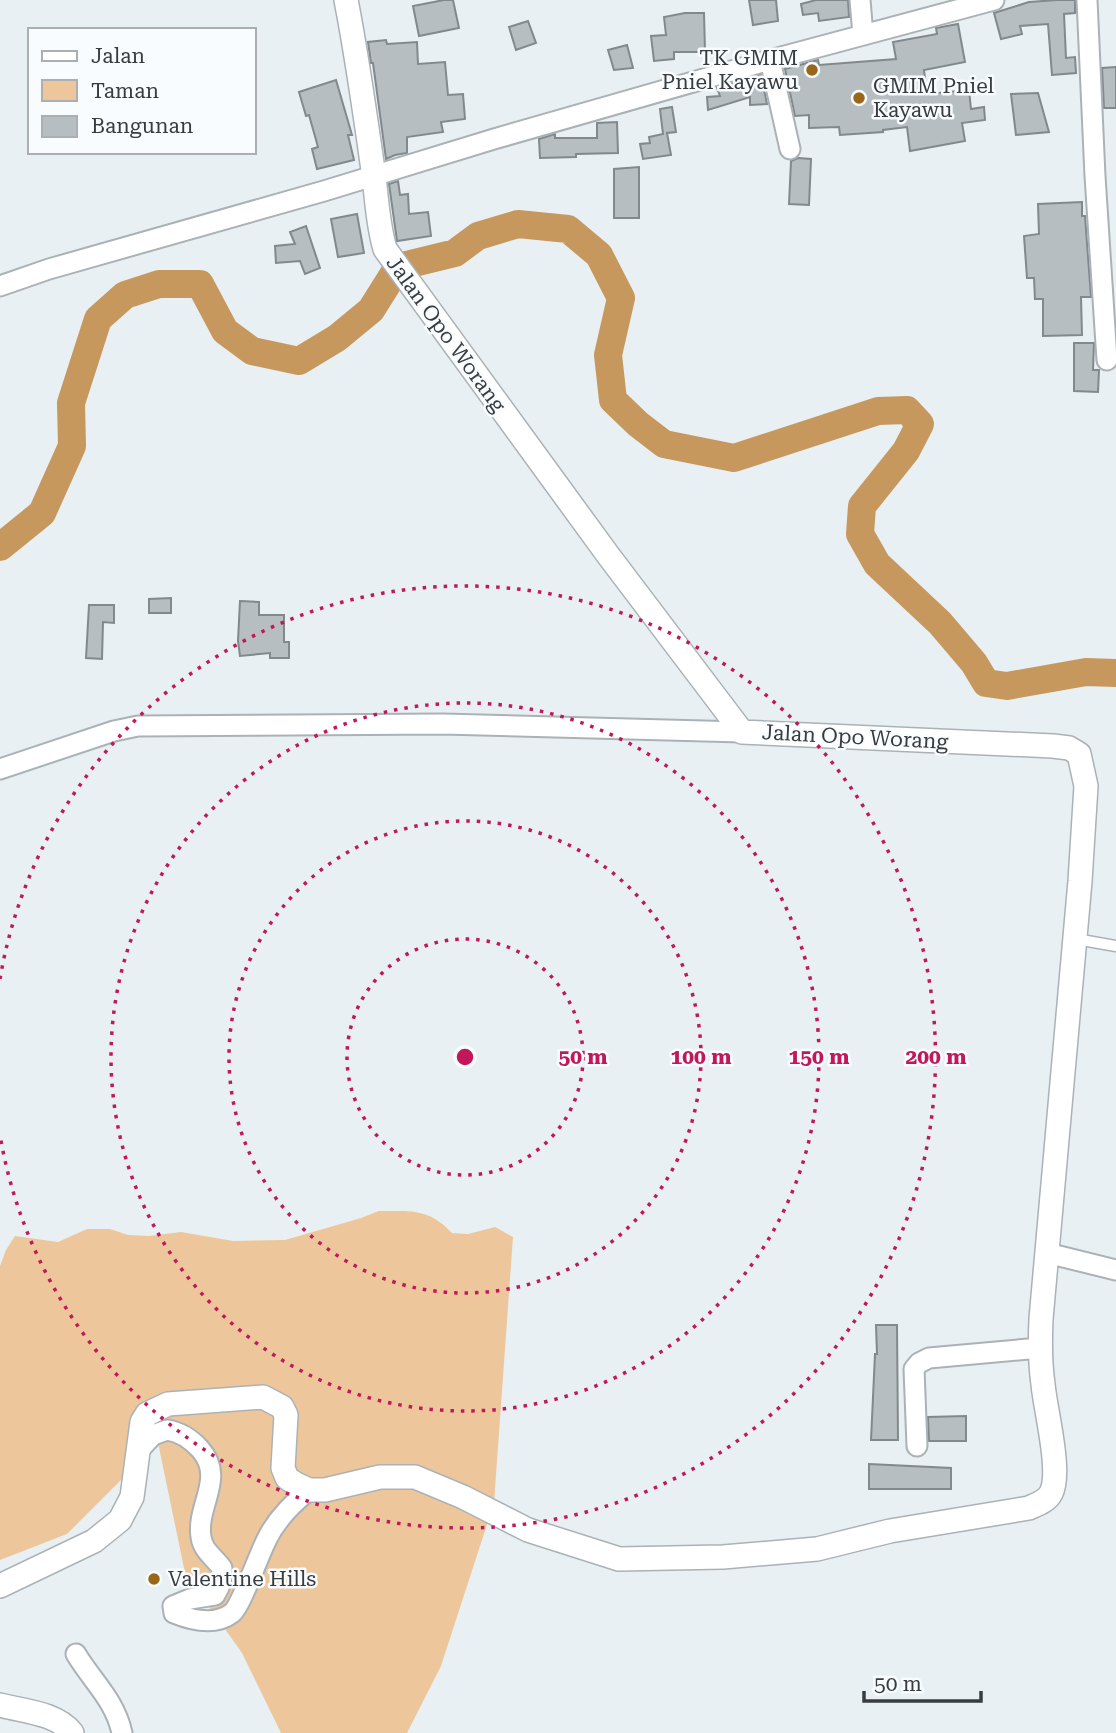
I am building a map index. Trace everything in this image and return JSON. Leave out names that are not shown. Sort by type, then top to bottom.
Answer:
[{"type":"street","name":"Jalan Opo Worang","points":[[309,1490],[325,1490],[380,1477],[415,1477],[463,1497],[528,1530],[619,1559],[723,1557],[817,1549],[890,1531],[1029,1507],[1047,1498],[1051,1494],[1055,1476],[1040,1348],[1086,786],[1079,754],[1069,748],[742,732],[385,249],[378,224],[374,175],[346,0]]},
{"type":"street","points":[[860,0],[863,35]]},
{"type":"street","points":[[0,286],[75,261],[770,60],[994,0]]},
{"type":"street","points":[[1087,0],[1094,176],[1107,360]]},
{"type":"street","points":[[770,60],[790,149]]},
{"type":"street","points":[[0,769],[114,731],[138,726],[443,724],[742,732]]},
{"type":"street","points":[[1047,1253],[1116,1270]]},
{"type":"street","points":[[917,1446],[914,1369],[919,1363],[929,1358],[1040,1348]]},
{"type":"street","points":[[0,1586],[94,1541],[120,1520],[132,1497],[138,1450],[142,1422],[147,1414],[168,1404],[263,1397],[282,1407],[286,1415],[283,1468],[287,1478],[309,1490],[294,1502],[268,1536],[236,1609],[222,1618],[200,1620],[188,1619],[174,1613],[173,1606],[190,1599],[215,1595],[220,1588],[222,1568],[204,1549],[200,1535],[211,1471],[208,1458],[197,1445],[183,1435],[167,1430],[153,1435],[138,1450]]},
{"type":"street","points":[[76,1654],[115,1708],[122,1733]]},
{"type":"street","points":[[0,1705],[32,1712],[66,1725],[72,1733]]},
{"type":"lane","points":[[1075,939],[1116,946]]},
{"type":"green space","points":[[379,1211],[410,1211],[427,1215],[452,1233],[468,1234],[495,1227],[513,1237],[494,1503],[441,1666],[407,1733],[281,1733],[242,1653],[185,1573],[149,1399],[133,1468],[67,1534],[0,1560],[0,1266],[15,1236],[58,1242],[87,1229],[110,1229],[128,1235],[149,1236],[181,1232],[233,1241],[285,1240]]},
{"type":"building","points":[[453,0],[459,28],[419,36],[413,6]]},
{"type":"building","points":[[749,0],[776,0],[778,21],[753,25]]},
{"type":"building","points":[[816,0],[848,0],[849,17],[819,21],[818,13],[803,15],[801,4]]},
{"type":"building","points":[[1075,0],[1075,13],[1064,14],[1066,58],[1075,57],[1076,73],[1052,75],[1048,24],[1020,26],[1022,34],[1001,39],[994,13],[1029,2]]},
{"type":"building","points":[[704,13],[705,52],[674,52],[674,59],[654,61],[651,36],[666,35],[664,17]]},
{"type":"building","points":[[528,21],[536,43],[516,50],[509,27]]},
{"type":"building","points":[[958,24],[965,62],[924,70],[927,94],[969,90],[971,109],[984,107],[985,120],[962,123],[965,141],[910,151],[907,127],[883,132],[840,135],[839,127],[809,128],[809,115],[795,116],[785,69],[818,60],[819,65],[896,59],[893,42],[937,34],[936,28]]},
{"type":"building","points":[[386,40],[387,44],[417,42],[418,64],[445,62],[448,95],[463,94],[465,119],[441,122],[443,132],[407,137],[407,153],[386,159],[368,42]]},
{"type":"building","points":[[627,45],[633,68],[614,70],[608,50]]},
{"type":"building","points":[[1116,67],[1116,108],[1104,108],[1102,68]]},
{"type":"building","points":[[761,75],[767,104],[750,105],[750,97],[708,110],[707,97],[720,96],[717,88]]},
{"type":"building","points":[[336,80],[352,135],[348,135],[354,160],[317,169],[312,149],[318,147],[299,92]]},
{"type":"building","points":[[1038,93],[1049,132],[1016,135],[1011,94]]},
{"type":"building","points":[[672,107],[676,132],[667,133],[671,155],[643,159],[640,144],[650,143],[649,137],[663,134],[660,109]]},
{"type":"building","points":[[617,122],[618,153],[540,158],[539,139],[555,134],[555,138],[597,138],[597,123]]},
{"type":"building","points":[[798,158],[811,159],[809,205],[789,204],[791,161]]},
{"type":"building","points":[[639,167],[639,218],[614,218],[614,169]]},
{"type":"building","points":[[398,181],[400,195],[408,194],[409,214],[428,212],[431,236],[397,241],[389,184]]},
{"type":"building","points":[[1082,202],[1091,297],[1081,297],[1082,335],[1043,336],[1043,299],[1035,299],[1034,278],[1027,278],[1024,236],[1039,234],[1038,204]]},
{"type":"building","points":[[357,214],[364,253],[338,257],[331,219]]},
{"type":"building","points":[[306,226],[320,268],[305,274],[300,261],[276,263],[275,246],[295,244],[290,232]]},
{"type":"building","points":[[1074,343],[1094,343],[1093,370],[1099,370],[1098,392],[1074,391]]},
{"type":"building","points":[[171,598],[171,613],[149,613],[149,599]]},
{"type":"building","points":[[240,601],[259,602],[259,615],[284,615],[284,642],[289,642],[289,658],[270,658],[270,653],[240,656]]},
{"type":"building","points":[[89,605],[114,605],[114,623],[103,622],[102,659],[86,658]]},
{"type":"building","points":[[876,1325],[897,1325],[898,1440],[871,1440],[877,1354]]},
{"type":"building","points":[[966,1416],[966,1441],[929,1441],[928,1417]]},
{"type":"building","points":[[869,1464],[951,1468],[951,1489],[869,1489]]},
{"type":"waterway","points":[[0,547],[42,513],[72,446],[71,403],[98,319],[125,295],[159,284],[200,284],[225,331],[252,351],[299,361],[337,338],[371,310],[398,267],[455,253],[478,236],[518,224],[568,229],[599,255],[621,298],[608,355],[613,400],[638,424],[664,444],[734,458],[878,411],[907,410],[920,424],[906,451],[862,506],[860,534],[877,564],[940,623],[974,663],[986,683],[1007,686],[1086,672],[1116,673]]},
{"type":"place","name":"TK GMIM Pniel Kayawu","points":[[812,70]]},
{"type":"place","name":"GMIM Pniel Kayawu","points":[[859,98]]},
{"type":"place","name":"Valentine Hills","points":[[154,1579]]}]
